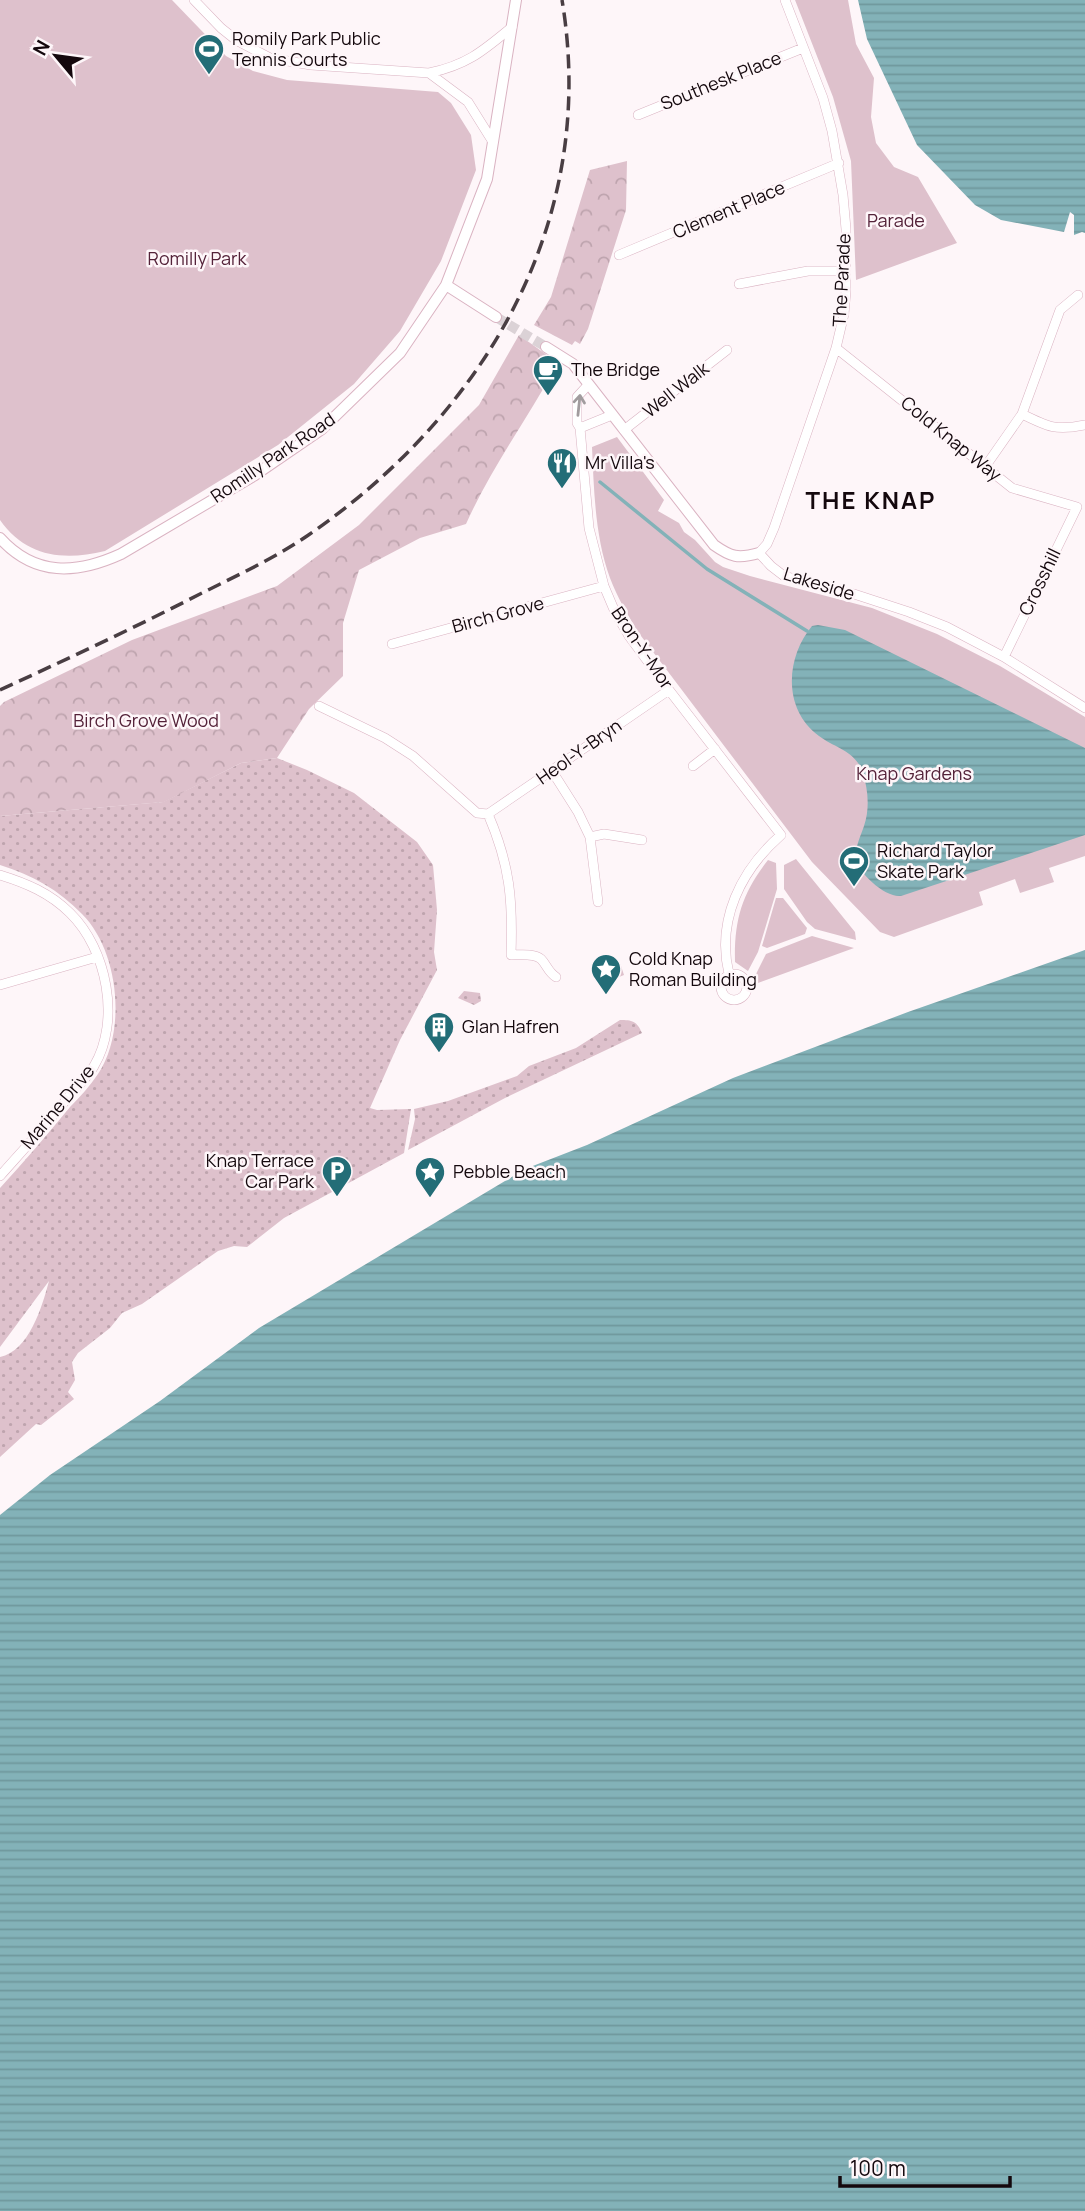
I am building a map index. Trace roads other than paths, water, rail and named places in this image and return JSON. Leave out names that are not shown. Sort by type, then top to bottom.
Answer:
[{"type":"street","points":[[194,0],[236,40],[270,58],[311,65],[429,72],[453,68],[470,59],[512,27]]},
{"type":"street","name":"Romilly Park Road","points":[[0,538],[18,555],[44,567],[74,569],[101,563],[121,554],[255,475],[322,429],[400,353],[446,285],[487,179],[516,0]]},
{"type":"street","name":"The Parade","points":[[759,553],[768,544],[774,528],[836,348],[844,314],[846,229],[839,163],[823,98],[785,0]]},
{"type":"street","name":"Southesk Place","points":[[638,115],[803,48]]},
{"type":"street","points":[[429,72],[468,102],[494,143]]},
{"type":"street","name":"Clement Place","points":[[619,255],[839,163]]},
{"type":"street","points":[[739,284],[808,271],[846,271]]},
{"type":"street","points":[[446,285],[496,317]]},
{"type":"street","points":[[985,467],[1022,414],[1060,310],[1078,295]]},
{"type":"street","points":[[546,347],[573,364],[714,545],[729,555],[744,557],[759,553]]},
{"type":"street","name":"Cold Knap Way","points":[[836,348],[1020,492],[1077,507]]},
{"type":"street","name":"Well Walk","points":[[624,430],[727,350]]},
{"type":"street","name":"Bron-Y-Mor","points":[[588,384],[577,397],[578,424],[589,528],[604,586],[629,636],[781,835],[755,861],[734,899],[726,930],[726,962],[729,974]]},
{"type":"street","points":[[1022,414],[1053,429],[1085,425]]},
{"type":"street","points":[[580,428],[612,415]]},
{"type":"street","name":"Crosshill","points":[[1004,657],[1077,507]]},
{"type":"street","name":"Lakeside","points":[[759,553],[785,576],[854,594],[947,627],[1004,657],[1085,708]]},
{"type":"street","name":"Birch Grove","points":[[393,644],[604,586]]},
{"type":"street","name":"Heol-Y-Bryn","points":[[488,814],[669,690]]},
{"type":"street","points":[[319,706],[385,738],[413,756],[477,813],[488,814],[504,856],[509,878],[511,955],[535,956],[541,959],[556,977]]},
{"type":"street","points":[[693,766],[715,748]]},
{"type":"street","points":[[552,771],[590,837],[598,902]]},
{"type":"street","points":[[590,837],[604,834],[642,840]]},
{"type":"street","name":"Marine Drive","points":[[0,875],[30,885],[61,906],[85,933],[107,987],[104,1045],[94,1067],[0,1176]]},
{"type":"street","points":[[0,985],[97,957]]},
{"type":"water","points":[[858,0],[1085,0],[1085,233],[1074,235],[1074,215],[1070,212],[1064,232],[1001,220],[975,205],[917,145],[867,39]]},
{"type":"water","points":[[812,626],[845,630],[1085,748],[1085,835],[901,896],[880,889],[861,870],[856,857],[868,806],[860,766],[850,755],[819,736],[807,725],[794,698],[792,682],[797,652]]},
{"type":"water","points":[[1085,950],[1085,2211],[0,2211],[0,1515],[50,1475],[160,1401],[259,1328],[525,1169],[587,1145],[733,1078],[908,1012]]},
{"type":"waterway","points":[[600,482],[707,569],[807,631]]},
{"type":"tunnel","points":[[496,317],[546,347]]},
{"type":"railway","points":[[0,690],[150,619],[294,544],[371,487],[427,432],[476,371],[515,305],[545,235],[563,160],[569,81],[562,0]]},
{"type":"place","name":"Romily Park Public Tennis Courts","points":[[209,76]]},
{"type":"place","name":"The Bridge","points":[[548,397]]},
{"type":"place","name":"Mr Villa's","points":[[562,490]]},
{"type":"place","name":"Richard Taylor Skate Park","points":[[854,888]]},
{"type":"place","name":"Cold Knap Roman Building","points":[[606,996]]},
{"type":"place","name":"Glan Hafren","points":[[439,1054]]},
{"type":"place","name":"Knap Terrace Car Park","points":[[337,1198]]},
{"type":"place","name":"Pebble Beach","points":[[430,1199]]},
{"type":"district","name":"THE KNAP","points":[[871,501]]},
{"type":"park label","name":"Parade","points":[[896,221]]},
{"type":"park label","name":"Romilly Park","points":[[197,259]]},
{"type":"park label","name":"Birch Grove Wood","points":[[146,721]]},
{"type":"park label","name":"Knap Gardens","points":[[914,774]]}]
